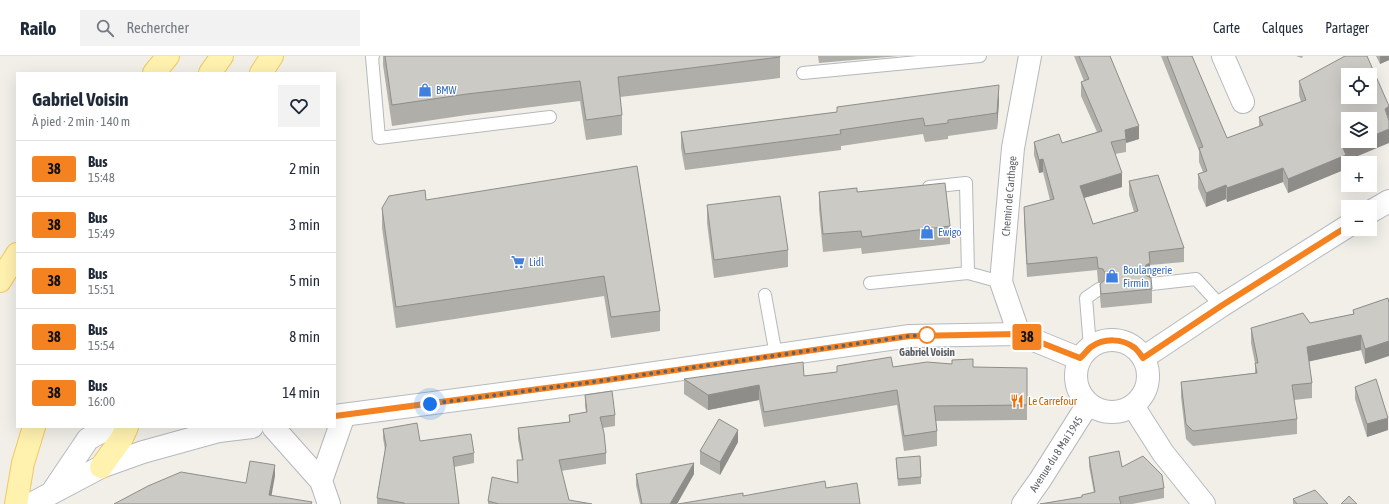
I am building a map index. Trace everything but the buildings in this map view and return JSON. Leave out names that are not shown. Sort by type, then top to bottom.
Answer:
[{"type":"main road","points":[[155,72],[168,56]]},
{"type":"main road","points":[[211,72],[222,56]]},
{"type":"main road","points":[[261,72],[272,56]]},
{"type":"main road","name":"Chemin de Carthage","points":[[1019,334],[1001,282],[1013,148],[1030,56]]},
{"type":"main road","points":[[1223,56],[1243,102]]},
{"type":"main road","points":[[1377,208],[1389,201]]},
{"type":"main road","points":[[1143,358],[1221,306],[1341,230]]},
{"type":"main road","points":[[0,281],[16,256]]},
{"type":"main road","points":[[321,481],[340,415],[593,382],[910,336],[1019,334],[1085,353]]},
{"type":"main road","points":[[1110,340],[1122,342],[1135,348],[1143,358],[1148,375],[1147,387],[1142,398],[1133,406],[1124,411],[1112,413],[1099,410],[1088,404],[1079,392],[1076,380],[1076,371],[1085,353],[1101,342],[1110,340]]},
{"type":"main road","name":"Avenue du 8 Mai 1945","points":[[1023,504],[1088,404]]},
{"type":"main road","points":[[1133,406],[1163,453],[1204,504]]},
{"type":"main road","points":[[16,504],[23,463],[34,428]]},
{"type":"main road","points":[[52,492],[88,439],[108,428]]},
{"type":"main road","points":[[102,468],[122,438],[127,428]]},
{"type":"main road","points":[[31,504],[52,492],[102,468],[143,452],[212,429],[232,428]]},
{"type":"main road","points":[[274,428],[321,481],[329,504]]},
{"type":"lane","points":[[373,56],[380,138],[550,117]]},
{"type":"lane","points":[[803,73],[980,56]]},
{"type":"lane","points":[[921,188],[966,183],[968,273]]},
{"type":"lane","points":[[870,283],[968,273],[1001,282]]},
{"type":"lane","points":[[1151,284],[1196,279],[1221,306]]},
{"type":"lane","points":[[1085,353],[1086,298],[1099,289]]},
{"type":"lane","points":[[764,295],[776,355]]},
{"type":"bus line","name":"38","points":[[336,416],[600,381],[910,336],[1019,334],[1080,358],[1090,348],[1101,342],[1110,340],[1122,342],[1135,348],[1143,358],[1221,306],[1341,230]]},
{"type":"place","name":"BMW","points":[[425,90]]},
{"type":"place","name":"Ewigo","points":[[927,232]]},
{"type":"place","name":"Lidl","points":[[518,262]]},
{"type":"place","name":"Boulangerie Firmin","points":[[1112,276]]},
{"type":"place","name":"Gabriel Voisin","points":[[927,335]]},
{"type":"place","name":"Le Carrefour","points":[[1017,401]]},
{"type":"route","points":[[430,404],[910,336],[927,335]]}]
